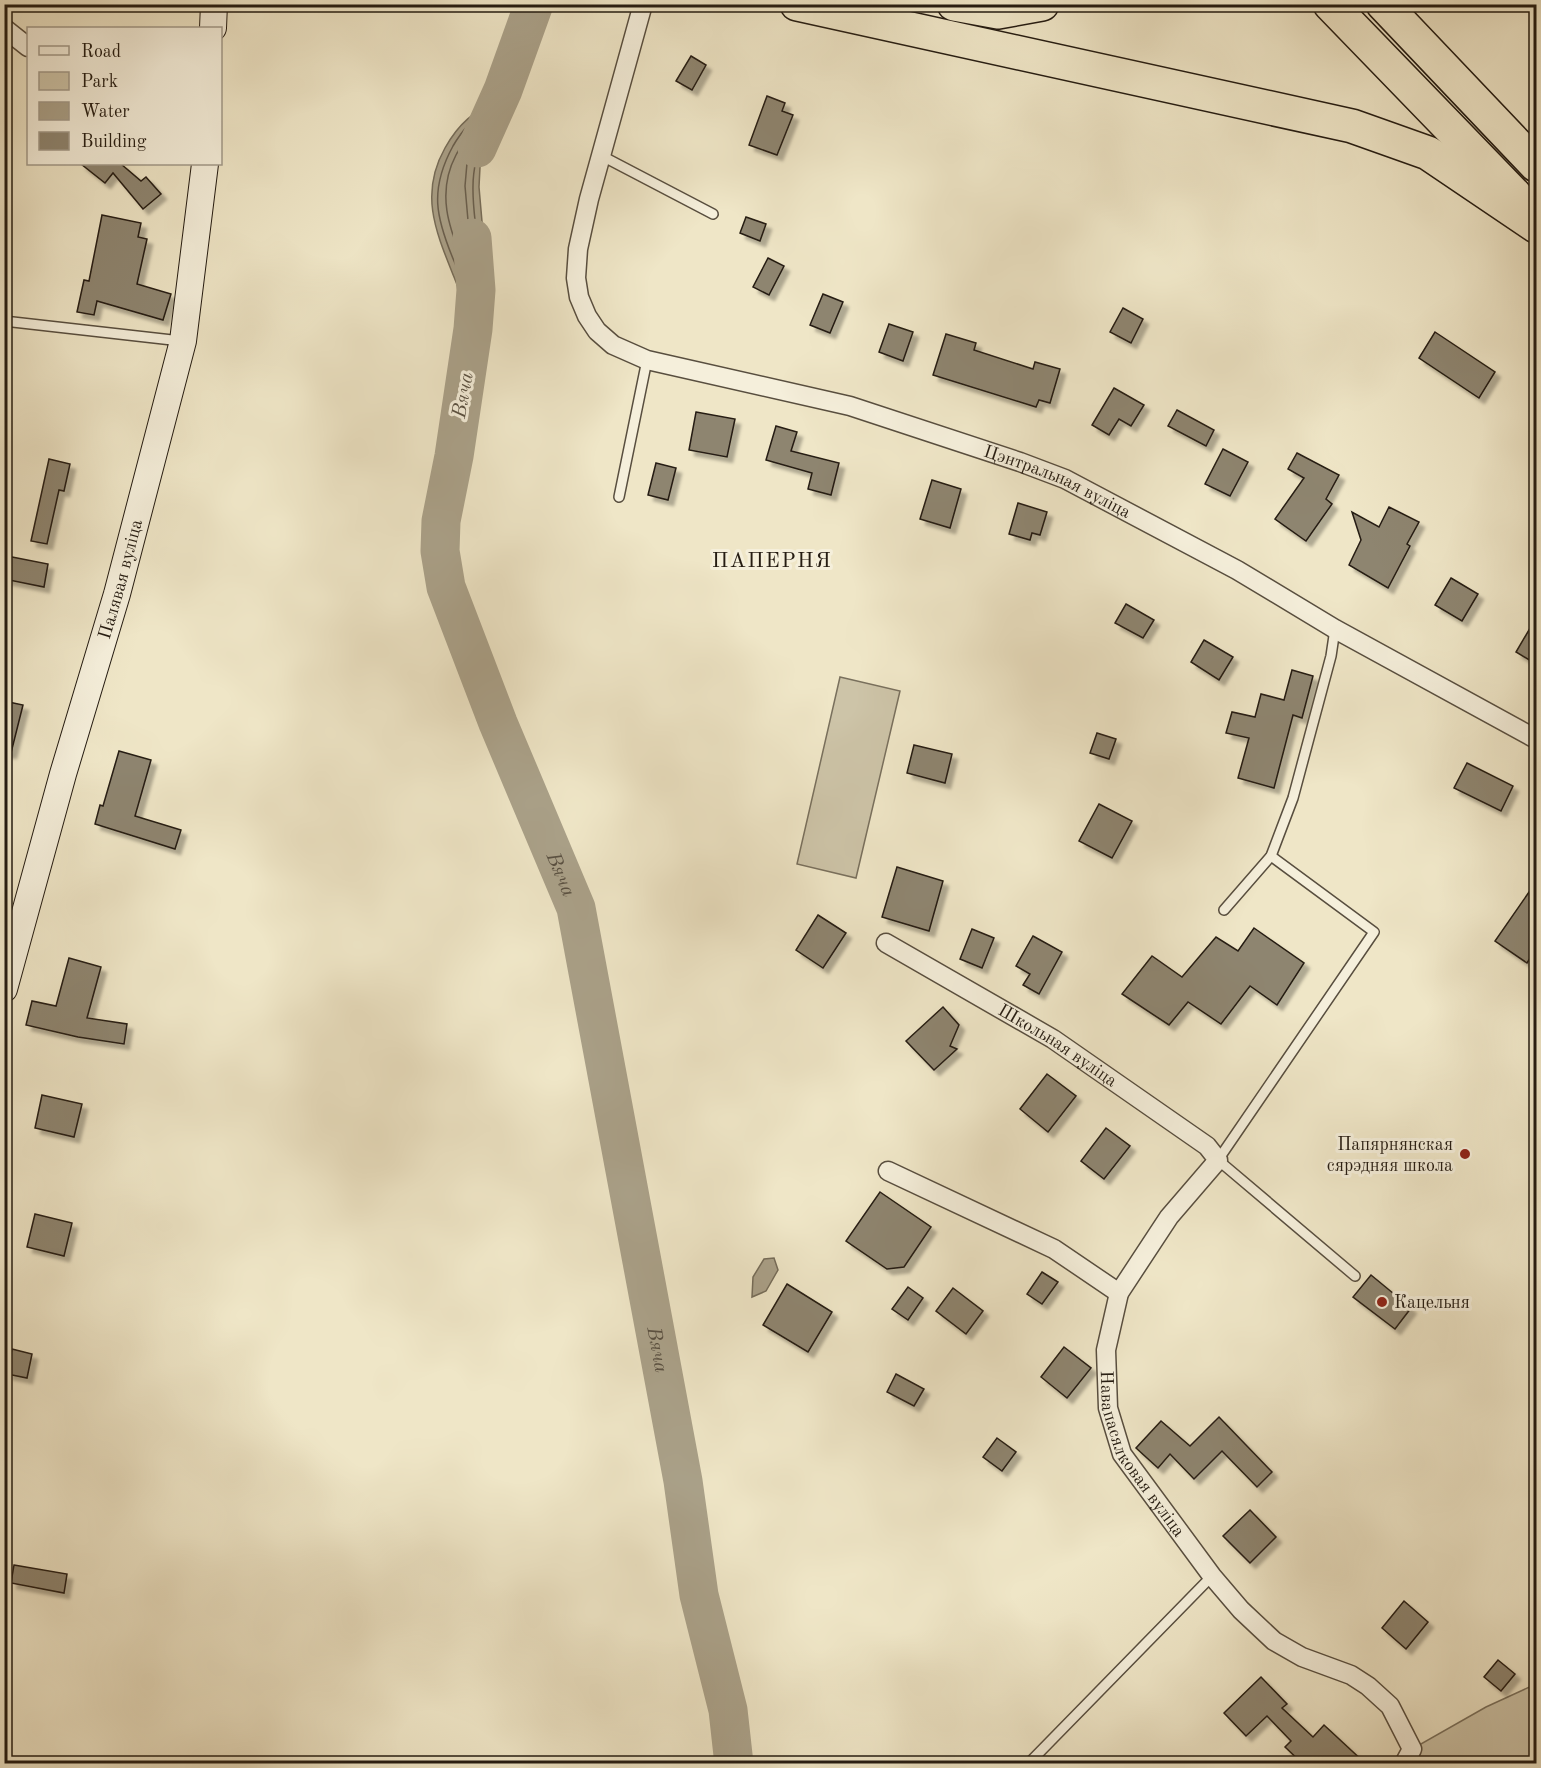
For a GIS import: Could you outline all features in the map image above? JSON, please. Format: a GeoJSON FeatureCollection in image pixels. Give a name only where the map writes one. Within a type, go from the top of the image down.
{"type":"FeatureCollection","features":[{"type":"Feature","properties":{"kind":"highway"},"geometry":{"type":"LineString","coordinates":[[797,4],[1352,126],[1428,153],[1536,226]]}},
{"type":"Feature","properties":{"kind":"highway"},"geometry":{"type":"LineString","coordinates":[[954,4],[998,12],[1042,4]]}},
{"type":"Feature","properties":{"kind":"highway"},"geometry":{"type":"LineString","coordinates":[[1330,4],[1536,217]]}},
{"type":"Feature","properties":{"kind":"highway"},"geometry":{"type":"LineString","coordinates":[[1383,4],[1536,165]]}},
{"type":"Feature","properties":{"kind":"main road"},"geometry":{"type":"LineString","coordinates":[[213,27],[214,4]]}},
{"type":"Feature","properties":{"kind":"main road","name":"Палявая вуліца"},"geometry":{"type":"LineString","coordinates":[[4,989],[63,774],[117,594],[183,341],[205,165]]}},
{"type":"Feature","properties":{"kind":"street","name":"Цэнтральная вуліца"},"geometry":{"type":"LineString","coordinates":[[643,4],[578,249],[576,278],[579,297],[587,316],[597,331],[613,345],[647,360],[850,406],[1065,479],[1237,570],[1335,629],[1536,739]]}},
{"type":"Feature","properties":{"kind":"street"},"geometry":{"type":"LineString","coordinates":[[4,28],[27,46]]}},
{"type":"Feature","properties":{"kind":"street","name":"Школьная вуліца"},"geometry":{"type":"LineString","coordinates":[[886,943],[1053,1039],[1207,1146],[1218,1160]]}},
{"type":"Feature","properties":{"kind":"street","name":"Навапасялковая вуліца"},"geometry":{"type":"LineString","coordinates":[[1218,1160],[1168,1217],[1119,1293],[1106,1350],[1108,1408],[1122,1454],[1212,1576],[1241,1610],[1274,1641],[1302,1657],[1351,1675],[1368,1686],[1390,1706],[1412,1749],[1404,1764]]}},
{"type":"Feature","properties":{"kind":"street"},"geometry":{"type":"LineString","coordinates":[[888,1171],[1054,1249],[1119,1293]]}},
{"type":"Feature","properties":{"kind":"lane"},"geometry":{"type":"LineString","coordinates":[[602,156],[713,214]]}},
{"type":"Feature","properties":{"kind":"lane"},"geometry":{"type":"LineString","coordinates":[[4,321],[183,341]]}},
{"type":"Feature","properties":{"kind":"lane"},"geometry":{"type":"LineString","coordinates":[[619,497],[647,360]]}},
{"type":"Feature","properties":{"kind":"lane"},"geometry":{"type":"LineString","coordinates":[[1224,910],[1271,855],[1293,798],[1331,656],[1335,629]]}},
{"type":"Feature","properties":{"kind":"lane"},"geometry":{"type":"LineString","coordinates":[[1271,855],[1374,932],[1218,1160],[1355,1276]]}},
{"type":"Feature","properties":{"kind":"lane"},"geometry":{"type":"LineString","coordinates":[[1029,1764],[1212,1576]]}},
{"type":"Feature","properties":{"kind":"green space"},"geometry":{"type":"Polygon","coordinates":[[[840,677],[900,691],[856,878],[797,864],[840,677]]]}},
{"type":"Feature","properties":{"kind":"green space"},"geometry":{"type":"Polygon","coordinates":[[[1536,1684],[1536,1763],[1404,1764],[1412,1749],[1486,1707],[1536,1684]]]}},
{"type":"Feature","properties":{"kind":"water"},"geometry":{"type":"Polygon","coordinates":[[[499,100],[480,167],[479,187],[485,256],[476,290],[473,329],[436,229],[432,197],[433,181],[445,148],[461,125],[474,114],[499,100]]]}},
{"type":"Feature","properties":{"kind":"water"},"geometry":{"type":"Polygon","coordinates":[[[774,1258],[778,1270],[766,1291],[752,1297],[753,1277],[764,1259],[774,1258]]]}},
{"type":"Feature","properties":{"kind":"building"},"geometry":{"type":"Polygon","coordinates":[[[691,56],[706,65],[692,90],[676,81],[691,56]]]}},
{"type":"Feature","properties":{"kind":"building"},"geometry":{"type":"Polygon","coordinates":[[[767,96],[785,103],[782,111],[793,115],[777,155],[749,145],[767,96]]]}},
{"type":"Feature","properties":{"kind":"building"},"geometry":{"type":"Polygon","coordinates":[[[82,165],[122,165],[141,181],[146,177],[161,194],[143,209],[113,173],[105,183],[82,165]]]}},
{"type":"Feature","properties":{"kind":"building"},"geometry":{"type":"Polygon","coordinates":[[[102,215],[141,223],[138,237],[147,239],[137,284],[171,294],[163,320],[97,301],[94,315],[77,312],[84,280],[89,281],[102,215]]]}},
{"type":"Feature","properties":{"kind":"building"},"geometry":{"type":"Polygon","coordinates":[[[746,217],[766,224],[760,241],[740,233],[746,217]]]}},
{"type":"Feature","properties":{"kind":"building"},"geometry":{"type":"Polygon","coordinates":[[[768,258],[784,266],[769,295],[753,287],[768,258]]]}},
{"type":"Feature","properties":{"kind":"building"},"geometry":{"type":"Polygon","coordinates":[[[823,294],[843,302],[830,333],[810,325],[823,294]]]}},
{"type":"Feature","properties":{"kind":"building"},"geometry":{"type":"Polygon","coordinates":[[[1123,308],[1143,319],[1131,343],[1110,332],[1123,308]]]}},
{"type":"Feature","properties":{"kind":"building"},"geometry":{"type":"Polygon","coordinates":[[[889,324],[913,332],[903,361],[879,352],[889,324]]]}},
{"type":"Feature","properties":{"kind":"building"},"geometry":{"type":"Polygon","coordinates":[[[1435,332],[1495,372],[1479,398],[1419,358],[1435,332]]]}},
{"type":"Feature","properties":{"kind":"building"},"geometry":{"type":"Polygon","coordinates":[[[946,334],[976,343],[974,350],[1033,369],[1035,362],[1060,369],[1050,403],[1039,400],[1036,407],[933,375],[946,334]]]}},
{"type":"Feature","properties":{"kind":"building"},"geometry":{"type":"Polygon","coordinates":[[[1114,388],[1144,405],[1131,426],[1119,419],[1109,435],[1092,425],[1114,388]]]}},
{"type":"Feature","properties":{"kind":"building"},"geometry":{"type":"Polygon","coordinates":[[[1177,410],[1214,430],[1206,446],[1168,426],[1177,410]]]}},
{"type":"Feature","properties":{"kind":"building"},"geometry":{"type":"Polygon","coordinates":[[[696,412],[735,419],[727,457],[689,450],[696,412]]]}},
{"type":"Feature","properties":{"kind":"building"},"geometry":{"type":"Polygon","coordinates":[[[776,426],[797,432],[791,451],[839,463],[831,495],[808,489],[812,473],[766,460],[776,426]]]}},
{"type":"Feature","properties":{"kind":"building"},"geometry":{"type":"Polygon","coordinates":[[[1223,449],[1248,462],[1230,496],[1205,484],[1223,449]]]}},
{"type":"Feature","properties":{"kind":"building"},"geometry":{"type":"Polygon","coordinates":[[[1297,453],[1339,475],[1326,499],[1332,504],[1306,541],[1275,519],[1304,478],[1288,469],[1297,453]]]}},
{"type":"Feature","properties":{"kind":"building"},"geometry":{"type":"Polygon","coordinates":[[[49,459],[70,464],[64,491],[59,490],[47,544],[31,541],[49,459]]]}},
{"type":"Feature","properties":{"kind":"building"},"geometry":{"type":"Polygon","coordinates":[[[656,463],[676,468],[668,500],[648,495],[656,463]]]}},
{"type":"Feature","properties":{"kind":"building"},"geometry":{"type":"Polygon","coordinates":[[[932,480],[961,489],[950,528],[920,519],[932,480]]]}},
{"type":"Feature","properties":{"kind":"building"},"geometry":{"type":"Polygon","coordinates":[[[1018,503],[1047,512],[1040,535],[1032,533],[1030,540],[1009,534],[1018,503]]]}},
{"type":"Feature","properties":{"kind":"building"},"geometry":{"type":"Polygon","coordinates":[[[1389,507],[1419,522],[1407,544],[1410,546],[1388,588],[1349,565],[1361,540],[1352,512],[1379,527],[1389,507]]]}},
{"type":"Feature","properties":{"kind":"building"},"geometry":{"type":"Polygon","coordinates":[[[7,556],[48,564],[44,587],[4,579],[7,556]]]}},
{"type":"Feature","properties":{"kind":"building"},"geometry":{"type":"Polygon","coordinates":[[[1451,578],[1478,594],[1462,621],[1435,605],[1451,578]]]}},
{"type":"Feature","properties":{"kind":"building"},"geometry":{"type":"Polygon","coordinates":[[[1126,604],[1154,620],[1143,638],[1115,623],[1126,604]]]}},
{"type":"Feature","properties":{"kind":"building"},"geometry":{"type":"Polygon","coordinates":[[[1536,618],[1536,664],[1516,652],[1536,618]]]}},
{"type":"Feature","properties":{"kind":"building"},"geometry":{"type":"Polygon","coordinates":[[[1204,640],[1233,657],[1219,680],[1191,662],[1204,640]]]}},
{"type":"Feature","properties":{"kind":"building"},"geometry":{"type":"Polygon","coordinates":[[[1292,670],[1313,676],[1302,718],[1293,715],[1274,788],[1238,778],[1249,738],[1226,733],[1232,712],[1255,717],[1261,694],[1284,700],[1292,670]]]}},
{"type":"Feature","properties":{"kind":"building"},"geometry":{"type":"Polygon","coordinates":[[[4,701],[23,705],[11,753],[4,752],[4,701]]]}},
{"type":"Feature","properties":{"kind":"building"},"geometry":{"type":"Polygon","coordinates":[[[1097,733],[1116,739],[1109,759],[1090,753],[1097,733]]]}},
{"type":"Feature","properties":{"kind":"building"},"geometry":{"type":"Polygon","coordinates":[[[914,745],[952,754],[945,783],[907,773],[914,745]]]}},
{"type":"Feature","properties":{"kind":"building"},"geometry":{"type":"Polygon","coordinates":[[[119,751],[151,760],[135,816],[181,830],[175,849],[95,824],[100,805],[103,806],[119,751]]]}},
{"type":"Feature","properties":{"kind":"building"},"geometry":{"type":"Polygon","coordinates":[[[1467,763],[1513,786],[1501,811],[1454,788],[1467,763]]]}},
{"type":"Feature","properties":{"kind":"building"},"geometry":{"type":"Polygon","coordinates":[[[1099,804],[1132,821],[1112,858],[1079,841],[1099,804]]]}},
{"type":"Feature","properties":{"kind":"building"},"geometry":{"type":"Polygon","coordinates":[[[897,867],[943,881],[929,931],[882,917],[897,867]]]}},
{"type":"Feature","properties":{"kind":"building"},"geometry":{"type":"Polygon","coordinates":[[[1536,882],[1536,949],[1527,963],[1495,941],[1536,882]]]}},
{"type":"Feature","properties":{"kind":"building"},"geometry":{"type":"Polygon","coordinates":[[[818,915],[846,933],[823,968],[796,950],[818,915]]]}},
{"type":"Feature","properties":{"kind":"building"},"geometry":{"type":"Polygon","coordinates":[[[1254,928],[1304,963],[1277,1005],[1250,986],[1221,1024],[1188,1002],[1169,1025],[1122,994],[1152,956],[1182,977],[1216,937],[1238,951],[1254,928]]]}},
{"type":"Feature","properties":{"kind":"building"},"geometry":{"type":"Polygon","coordinates":[[[972,929],[994,938],[982,968],[960,959],[972,929]]]}},
{"type":"Feature","properties":{"kind":"building"},"geometry":{"type":"Polygon","coordinates":[[[1033,936],[1062,952],[1039,994],[1023,985],[1030,974],[1016,966],[1033,936]]]}},
{"type":"Feature","properties":{"kind":"building"},"geometry":{"type":"Polygon","coordinates":[[[69,958],[101,967],[87,1018],[127,1024],[124,1044],[78,1037],[26,1025],[32,1001],[56,1006],[69,958]]]}},
{"type":"Feature","properties":{"kind":"building"},"geometry":{"type":"Polygon","coordinates":[[[943,1007],[959,1025],[950,1046],[957,1049],[934,1070],[906,1041],[943,1007]]]}},
{"type":"Feature","properties":{"kind":"building"},"geometry":{"type":"Polygon","coordinates":[[[1047,1074],[1076,1096],[1048,1132],[1020,1109],[1047,1074]]]}},
{"type":"Feature","properties":{"kind":"building"},"geometry":{"type":"Polygon","coordinates":[[[42,1095],[82,1104],[74,1137],[35,1128],[42,1095]]]}},
{"type":"Feature","properties":{"kind":"building"},"geometry":{"type":"Polygon","coordinates":[[[1106,1128],[1130,1146],[1104,1179],[1081,1161],[1106,1128]]]}},
{"type":"Feature","properties":{"kind":"building"},"geometry":{"type":"Polygon","coordinates":[[[880,1192],[931,1227],[904,1267],[887,1269],[846,1241],[880,1192]]]}},
{"type":"Feature","properties":{"kind":"building"},"geometry":{"type":"Polygon","coordinates":[[[35,1214],[72,1223],[64,1256],[27,1247],[35,1214]]]}},
{"type":"Feature","properties":{"kind":"building"},"geometry":{"type":"Polygon","coordinates":[[[1042,1272],[1058,1282],[1042,1304],[1027,1294],[1042,1272]]]}},
{"type":"Feature","properties":{"kind":"building","name":"Кацельня"},"geometry":{"type":"Polygon","coordinates":[[[1371,1275],[1411,1308],[1395,1329],[1353,1297],[1371,1275]]]}},
{"type":"Feature","properties":{"kind":"building"},"geometry":{"type":"Polygon","coordinates":[[[787,1284],[832,1312],[808,1352],[763,1325],[787,1284]]]}},
{"type":"Feature","properties":{"kind":"building"},"geometry":{"type":"Polygon","coordinates":[[[908,1287],[923,1298],[908,1320],[892,1309],[908,1287]]]}},
{"type":"Feature","properties":{"kind":"building"},"geometry":{"type":"Polygon","coordinates":[[[953,1288],[983,1311],[966,1334],[936,1311],[953,1288]]]}},
{"type":"Feature","properties":{"kind":"building"},"geometry":{"type":"Polygon","coordinates":[[[1064,1347],[1091,1368],[1067,1398],[1041,1377],[1064,1347]]]}},
{"type":"Feature","properties":{"kind":"building"},"geometry":{"type":"Polygon","coordinates":[[[12,1349],[32,1354],[27,1378],[7,1374],[12,1349]]]}},
{"type":"Feature","properties":{"kind":"building"},"geometry":{"type":"Polygon","coordinates":[[[896,1374],[924,1389],[914,1406],[887,1392],[896,1374]]]}},
{"type":"Feature","properties":{"kind":"building"},"geometry":{"type":"Polygon","coordinates":[[[1219,1417],[1272,1472],[1257,1487],[1222,1451],[1194,1479],[1170,1454],[1158,1468],[1136,1448],[1161,1421],[1190,1446],[1219,1417]]]}},
{"type":"Feature","properties":{"kind":"building"},"geometry":{"type":"Polygon","coordinates":[[[997,1438],[1016,1452],[1002,1471],[983,1457],[997,1438]]]}},
{"type":"Feature","properties":{"kind":"building"},"geometry":{"type":"Polygon","coordinates":[[[1250,1510],[1276,1537],[1250,1563],[1223,1536],[1250,1510]]]}},
{"type":"Feature","properties":{"kind":"building"},"geometry":{"type":"Polygon","coordinates":[[[14,1565],[67,1574],[64,1593],[11,1583],[14,1565]]]}},
{"type":"Feature","properties":{"kind":"building"},"geometry":{"type":"Polygon","coordinates":[[[1404,1601],[1428,1622],[1406,1649],[1382,1628],[1404,1601]]]}},
{"type":"Feature","properties":{"kind":"building"},"geometry":{"type":"Polygon","coordinates":[[[1498,1660],[1515,1674],[1501,1691],[1484,1677],[1498,1660]]]}},
{"type":"Feature","properties":{"kind":"building"},"geometry":{"type":"Polygon","coordinates":[[[1261,1677],[1287,1704],[1282,1708],[1313,1737],[1324,1725],[1366,1764],[1303,1764],[1285,1747],[1291,1741],[1267,1716],[1246,1736],[1224,1713],[1261,1677]]]}},
{"type":"Feature","properties":{"kind":"waterway","name":"Вяча"},"geometry":{"type":"LineString","coordinates":[[477,148],[503,90],[534,4]]}},
{"type":"Feature","properties":{"kind":"waterway","name":"Вяча"},"geometry":{"type":"LineString","coordinates":[[472,238],[476,290],[473,329],[454,456],[441,521],[440,551],[446,587],[498,723],[576,908],[683,1481],[699,1595],[728,1710],[734,1764]]}},
{"type":"Feature","properties":{"kind":"place","name":"Папярнянская сярэдняя школа"},"geometry":{"type":"Point","coordinates":[1465,1154]}},
{"type":"Feature","properties":{"kind":"place","name":"Кацельня"},"geometry":{"type":"Point","coordinates":[1382,1302]}},
{"type":"Feature","properties":{"kind":"district","name":"ПАПЕРНЯ"},"geometry":{"type":"Point","coordinates":[772,560]}}]}
